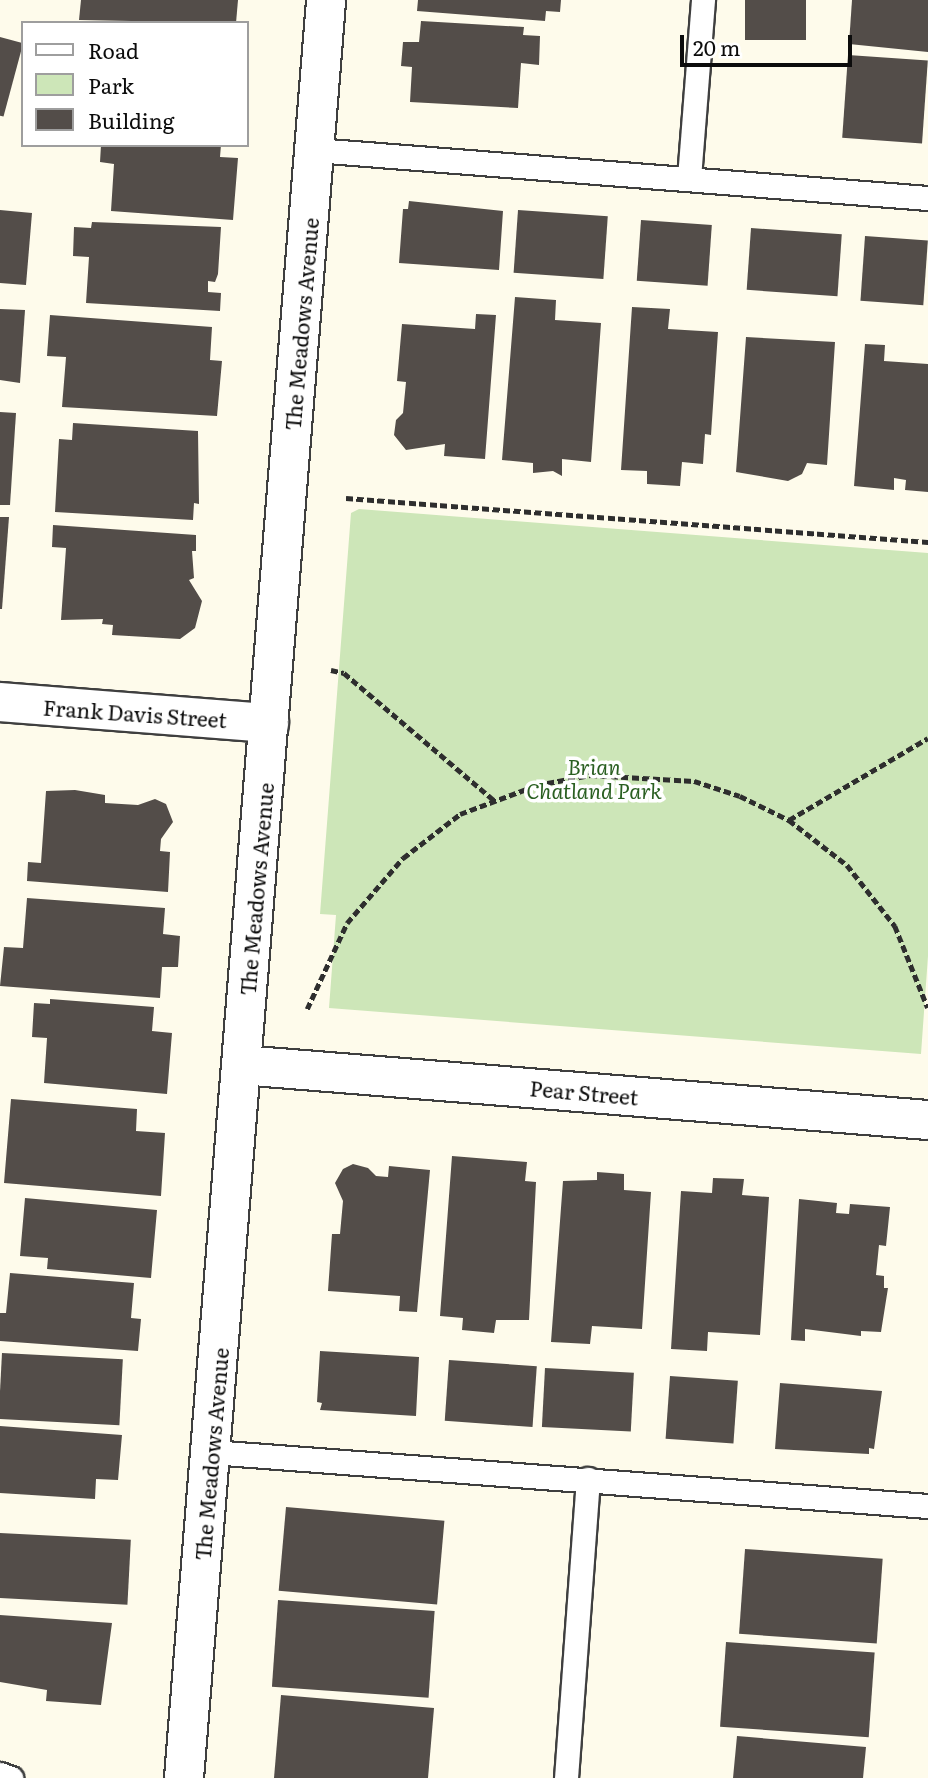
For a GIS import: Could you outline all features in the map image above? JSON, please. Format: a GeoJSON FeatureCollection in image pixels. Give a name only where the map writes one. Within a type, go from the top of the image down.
{"type":"FeatureCollection","features":[{"type":"Feature","properties":{"kind":"street","name":"The Meadows Avenue"},"geometry":{"type":"LineString","coordinates":[[184,1778],[326,0]]}},
{"type":"Feature","properties":{"kind":"street","name":"Frank Davis Street"},"geometry":{"type":"LineString","coordinates":[[0,702],[269,723]]}},
{"type":"Feature","properties":{"kind":"street","name":"Pear Street"},"geometry":{"type":"LineString","coordinates":[[241,1065],[928,1120]]}},
{"type":"Feature","properties":{"kind":"lane"},"geometry":{"type":"LineString","coordinates":[[689,178],[703,0]]}},
{"type":"Feature","properties":{"kind":"lane"},"geometry":{"type":"LineString","coordinates":[[315,150],[928,198]]}},
{"type":"Feature","properties":{"kind":"lane"},"geometry":{"type":"LineString","coordinates":[[211,1452],[928,1506]]}},
{"type":"Feature","properties":{"kind":"lane"},"geometry":{"type":"LineString","coordinates":[[566,1778],[588,1479]]}},
{"type":"Feature","properties":{"kind":"lane"},"geometry":{"type":"LineString","coordinates":[[0,1774],[11,1778]]}},
{"type":"Feature","properties":{"kind":"path"},"geometry":{"type":"LineString","coordinates":[[346,498],[928,541]]}},
{"type":"Feature","properties":{"kind":"path"},"geometry":{"type":"LineString","coordinates":[[331,670],[344,673],[496,802]]}},
{"type":"Feature","properties":{"kind":"path"},"geometry":{"type":"LineString","coordinates":[[789,820],[928,738]]}},
{"type":"Feature","properties":{"kind":"path"},"geometry":{"type":"LineString","coordinates":[[307,1009],[347,923],[402,858],[460,814],[537,785],[590,775],[643,775],[694,781],[740,796],[789,820],[847,864],[895,926],[928,1008]]}},
{"type":"Feature","properties":{"kind":"green space","name":"Brian Chatland Park"},"geometry":{"type":"Polygon","coordinates":[[[359,509],[928,553],[928,956],[921,1054],[329,1008],[336,915],[320,914],[351,513],[359,509]]]}},
{"type":"Feature","properties":{"kind":"building"},"geometry":{"type":"Polygon","coordinates":[[[81,0],[238,0],[236,21],[79,20],[81,0]]]}},
{"type":"Feature","properties":{"kind":"building"},"geometry":{"type":"Polygon","coordinates":[[[418,0],[561,0],[560,12],[546,11],[545,21],[417,11],[418,0]]]}},
{"type":"Feature","properties":{"kind":"building"},"geometry":{"type":"Polygon","coordinates":[[[745,0],[806,0],[806,40],[745,40],[745,0]]]}},
{"type":"Feature","properties":{"kind":"building"},"geometry":{"type":"Polygon","coordinates":[[[852,0],[928,0],[928,52],[849,44],[852,0]]]}},
{"type":"Feature","properties":{"kind":"building"},"geometry":{"type":"Polygon","coordinates":[[[421,21],[524,27],[523,35],[540,36],[539,65],[521,63],[518,108],[410,102],[412,67],[401,66],[403,42],[419,42],[421,21]]]}},
{"type":"Feature","properties":{"kind":"building"},"geometry":{"type":"Polygon","coordinates":[[[0,37],[21,43],[21,51],[4,117],[0,116],[0,37]]]}},
{"type":"Feature","properties":{"kind":"building"},"geometry":{"type":"Polygon","coordinates":[[[848,55],[928,61],[922,143],[842,138],[848,55]]]}},
{"type":"Feature","properties":{"kind":"building"},"geometry":{"type":"Polygon","coordinates":[[[101,147],[221,147],[220,157],[238,158],[233,220],[111,211],[114,164],[100,162],[101,147]]]}},
{"type":"Feature","properties":{"kind":"building"},"geometry":{"type":"Polygon","coordinates":[[[409,201],[503,211],[499,270],[399,263],[403,209],[408,209],[409,201]]]}},
{"type":"Feature","properties":{"kind":"building"},"geometry":{"type":"Polygon","coordinates":[[[0,210],[32,213],[26,285],[0,283],[0,210]]]}},
{"type":"Feature","properties":{"kind":"building"},"geometry":{"type":"Polygon","coordinates":[[[518,210],[608,216],[603,279],[514,273],[518,210]]]}},
{"type":"Feature","properties":{"kind":"building"},"geometry":{"type":"Polygon","coordinates":[[[641,220],[712,225],[708,286],[637,281],[641,220]]]}},
{"type":"Feature","properties":{"kind":"building"},"geometry":{"type":"Polygon","coordinates":[[[92,222],[221,227],[218,274],[215,282],[208,281],[208,292],[221,293],[220,311],[86,303],[89,257],[73,256],[74,227],[91,228],[92,222]]]}},
{"type":"Feature","properties":{"kind":"building"},"geometry":{"type":"Polygon","coordinates":[[[751,228],[842,234],[837,296],[747,290],[751,228]]]}},
{"type":"Feature","properties":{"kind":"building"},"geometry":{"type":"Polygon","coordinates":[[[865,236],[928,240],[923,305],[860,301],[865,236]]]}},
{"type":"Feature","properties":{"kind":"building"},"geometry":{"type":"Polygon","coordinates":[[[515,297],[556,300],[555,320],[601,323],[591,462],[562,459],[562,476],[553,471],[533,473],[533,463],[502,460],[515,297]]]}},
{"type":"Feature","properties":{"kind":"building"},"geometry":{"type":"Polygon","coordinates":[[[632,307],[670,309],[668,329],[718,332],[711,435],[705,434],[703,464],[682,462],[680,486],[647,484],[647,471],[621,470],[632,307]]]}},
{"type":"Feature","properties":{"kind":"building"},"geometry":{"type":"Polygon","coordinates":[[[0,309],[25,310],[20,383],[0,380],[0,309]]]}},
{"type":"Feature","properties":{"kind":"building"},"geometry":{"type":"Polygon","coordinates":[[[476,314],[496,315],[485,459],[444,456],[445,444],[406,450],[394,435],[396,420],[403,413],[406,382],[397,381],[402,324],[475,329],[476,314]]]}},
{"type":"Feature","properties":{"kind":"building"},"geometry":{"type":"Polygon","coordinates":[[[50,315],[212,327],[210,360],[222,361],[217,416],[62,407],[66,357],[47,356],[50,315]]]}},
{"type":"Feature","properties":{"kind":"building"},"geometry":{"type":"Polygon","coordinates":[[[746,337],[835,342],[827,465],[807,463],[802,474],[788,481],[736,472],[746,337]]]}},
{"type":"Feature","properties":{"kind":"building"},"geometry":{"type":"Polygon","coordinates":[[[865,344],[885,345],[884,361],[928,364],[928,492],[905,490],[906,480],[894,478],[894,490],[854,486],[865,344]]]}},
{"type":"Feature","properties":{"kind":"building"},"geometry":{"type":"Polygon","coordinates":[[[0,412],[16,413],[10,505],[0,505],[0,412]]]}},
{"type":"Feature","properties":{"kind":"building"},"geometry":{"type":"Polygon","coordinates":[[[73,423],[198,431],[199,504],[194,503],[193,520],[55,512],[59,439],[72,440],[73,423]]]}},
{"type":"Feature","properties":{"kind":"building"},"geometry":{"type":"Polygon","coordinates":[[[0,517],[9,517],[2,609],[0,609],[0,517]]]}},
{"type":"Feature","properties":{"kind":"building"},"geometry":{"type":"Polygon","coordinates":[[[53,525],[196,535],[196,551],[192,551],[194,578],[189,580],[202,601],[195,628],[180,639],[112,635],[113,625],[102,624],[103,619],[61,620],[66,548],[52,547],[53,525]]]}},
{"type":"Feature","properties":{"kind":"building"},"geometry":{"type":"Polygon","coordinates":[[[75,790],[105,795],[105,803],[138,805],[155,799],[166,804],[173,822],[161,839],[160,851],[170,852],[168,892],[27,881],[28,862],[41,863],[46,791],[75,790]]]}},
{"type":"Feature","properties":{"kind":"building"},"geometry":{"type":"Polygon","coordinates":[[[27,898],[165,908],[163,934],[180,936],[178,967],[162,967],[160,998],[0,986],[4,947],[23,948],[27,898]]]}},
{"type":"Feature","properties":{"kind":"building"},"geometry":{"type":"Polygon","coordinates":[[[50,999],[154,1007],[152,1031],[172,1033],[167,1094],[44,1083],[47,1038],[32,1037],[34,1003],[50,1004],[50,999]]]}},
{"type":"Feature","properties":{"kind":"building"},"geometry":{"type":"Polygon","coordinates":[[[11,1099],[137,1109],[136,1131],[165,1133],[161,1196],[4,1183],[11,1099]]]}},
{"type":"Feature","properties":{"kind":"building"},"geometry":{"type":"Polygon","coordinates":[[[452,1156],[527,1162],[525,1181],[536,1182],[529,1320],[496,1320],[494,1333],[462,1330],[463,1318],[440,1316],[452,1156]]]}},
{"type":"Feature","properties":{"kind":"building"},"geometry":{"type":"Polygon","coordinates":[[[353,1164],[368,1168],[376,1176],[388,1177],[389,1166],[430,1170],[417,1312],[399,1311],[400,1296],[328,1291],[332,1234],[340,1234],[343,1201],[335,1183],[343,1169],[353,1164]]]}},
{"type":"Feature","properties":{"kind":"building"},"geometry":{"type":"Polygon","coordinates":[[[597,1172],[624,1174],[624,1190],[651,1192],[642,1329],[592,1326],[590,1344],[551,1342],[563,1181],[597,1180],[597,1172]]]}},
{"type":"Feature","properties":{"kind":"building"},"geometry":{"type":"Polygon","coordinates":[[[713,1178],[744,1179],[742,1195],[769,1197],[760,1335],[708,1332],[707,1351],[671,1349],[681,1191],[712,1193],[713,1178]]]}},
{"type":"Feature","properties":{"kind":"building"},"geometry":{"type":"Polygon","coordinates":[[[25,1198],[157,1210],[151,1278],[47,1269],[48,1258],[20,1256],[25,1198]]]}},
{"type":"Feature","properties":{"kind":"building"},"geometry":{"type":"Polygon","coordinates":[[[799,1199],[837,1203],[836,1213],[849,1214],[850,1204],[890,1207],[886,1246],[879,1245],[876,1275],[884,1276],[884,1288],[888,1288],[881,1332],[861,1331],[861,1336],[805,1329],[805,1341],[791,1340],[799,1199]]]}},
{"type":"Feature","properties":{"kind":"building"},"geometry":{"type":"Polygon","coordinates":[[[10,1273],[134,1283],[131,1318],[141,1319],[138,1351],[0,1341],[0,1313],[6,1313],[10,1273]]]}},
{"type":"Feature","properties":{"kind":"building"},"geometry":{"type":"Polygon","coordinates":[[[320,1351],[419,1357],[416,1416],[320,1410],[322,1403],[317,1402],[320,1351]]]}},
{"type":"Feature","properties":{"kind":"building"},"geometry":{"type":"Polygon","coordinates":[[[2,1353],[123,1359],[119,1425],[0,1419],[2,1353]]]}},
{"type":"Feature","properties":{"kind":"building"},"geometry":{"type":"Polygon","coordinates":[[[449,1360],[537,1366],[533,1427],[445,1421],[449,1360]]]}},
{"type":"Feature","properties":{"kind":"building"},"geometry":{"type":"Polygon","coordinates":[[[545,1368],[634,1373],[631,1432],[542,1427],[545,1368]]]}},
{"type":"Feature","properties":{"kind":"building"},"geometry":{"type":"Polygon","coordinates":[[[670,1376],[738,1381],[733,1444],[666,1439],[670,1376]]]}},
{"type":"Feature","properties":{"kind":"building"},"geometry":{"type":"Polygon","coordinates":[[[780,1383],[882,1391],[874,1449],[869,1448],[869,1454],[775,1449],[780,1383]]]}},
{"type":"Feature","properties":{"kind":"building"},"geometry":{"type":"Polygon","coordinates":[[[0,1426],[122,1435],[118,1480],[96,1479],[95,1499],[0,1493],[0,1426]]]}},
{"type":"Feature","properties":{"kind":"building"},"geometry":{"type":"Polygon","coordinates":[[[286,1507],[444,1521],[437,1605],[279,1591],[286,1507]]]}},
{"type":"Feature","properties":{"kind":"building"},"geometry":{"type":"Polygon","coordinates":[[[0,1533],[131,1540],[127,1605],[0,1598],[0,1533]]]}},
{"type":"Feature","properties":{"kind":"building"},"geometry":{"type":"Polygon","coordinates":[[[745,1549],[883,1559],[877,1643],[739,1634],[745,1549]]]}},
{"type":"Feature","properties":{"kind":"building"},"geometry":{"type":"Polygon","coordinates":[[[278,1600],[435,1611],[429,1698],[272,1687],[278,1600]]]}},
{"type":"Feature","properties":{"kind":"building"},"geometry":{"type":"Polygon","coordinates":[[[0,1615],[112,1623],[101,1705],[46,1701],[47,1690],[0,1682],[0,1615]]]}},
{"type":"Feature","properties":{"kind":"building"},"geometry":{"type":"Polygon","coordinates":[[[726,1642],[875,1652],[869,1737],[720,1727],[726,1642]]]}},
{"type":"Feature","properties":{"kind":"building"},"geometry":{"type":"Polygon","coordinates":[[[281,1695],[434,1708],[428,1778],[274,1778],[281,1695]]]}},
{"type":"Feature","properties":{"kind":"building"},"geometry":{"type":"Polygon","coordinates":[[[737,1736],[866,1747],[863,1778],[733,1778],[737,1736]]]}}]}
